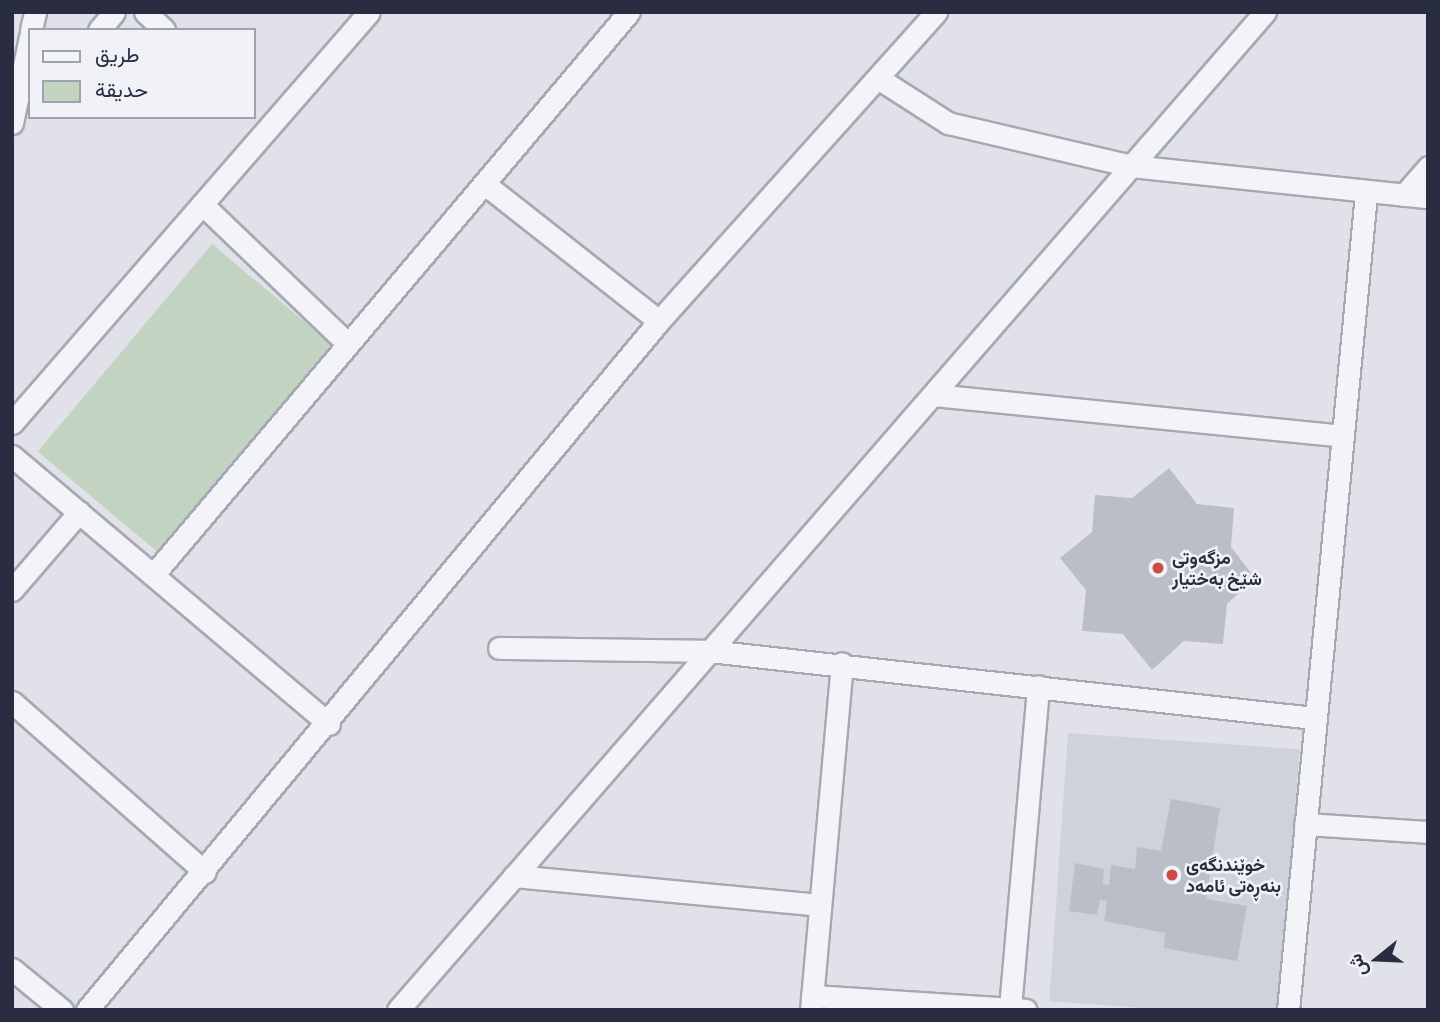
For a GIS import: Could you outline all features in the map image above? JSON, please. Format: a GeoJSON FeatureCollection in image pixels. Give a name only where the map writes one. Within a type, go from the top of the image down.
{"type":"FeatureCollection","features":[{"type":"Feature","properties":{"kind":"street"},"geometry":{"type":"LineString","coordinates":[[101,28],[114,12]]}},
{"type":"Feature","properties":{"kind":"street"},"geometry":{"type":"LineString","coordinates":[[145,12],[162,28]]}},
{"type":"Feature","properties":{"kind":"street"},"geometry":{"type":"LineString","coordinates":[[12,423],[202,204],[261,121],[369,12]]}},
{"type":"Feature","properties":{"kind":"street"},"geometry":{"type":"LineString","coordinates":[[153,575],[486,185],[629,12]]}},
{"type":"Feature","properties":{"kind":"street"},"geometry":{"type":"LineString","coordinates":[[87,1010],[329,724],[659,321],[881,80],[936,12]]}},
{"type":"Feature","properties":{"kind":"street"},"geometry":{"type":"LineString","coordinates":[[398,1010],[1265,12]]}},
{"type":"Feature","properties":{"kind":"street"},"geometry":{"type":"LineString","coordinates":[[12,123],[28,47]]}},
{"type":"Feature","properties":{"kind":"street"},"geometry":{"type":"LineString","coordinates":[[881,80],[921,111],[955,125],[1131,166],[1366,194],[1428,197]]}},
{"type":"Feature","properties":{"kind":"street"},"geometry":{"type":"LineString","coordinates":[[12,137],[28,117]]}},
{"type":"Feature","properties":{"kind":"street"},"geometry":{"type":"LineString","coordinates":[[1404,195],[1428,167]]}},
{"type":"Feature","properties":{"kind":"street"},"geometry":{"type":"LineString","coordinates":[[486,185],[659,321]]}},
{"type":"Feature","properties":{"kind":"street"},"geometry":{"type":"LineString","coordinates":[[1288,1010],[1338,435],[1366,194]]}},
{"type":"Feature","properties":{"kind":"street"},"geometry":{"type":"LineString","coordinates":[[202,204],[348,344]]}},
{"type":"Feature","properties":{"kind":"street"},"geometry":{"type":"LineString","coordinates":[[934,395],[1338,435]]}},
{"type":"Feature","properties":{"kind":"street"},"geometry":{"type":"LineString","coordinates":[[12,456],[329,724]]}},
{"type":"Feature","properties":{"kind":"street"},"geometry":{"type":"LineString","coordinates":[[12,590],[79,512]]}},
{"type":"Feature","properties":{"kind":"street"},"geometry":{"type":"LineString","coordinates":[[499,649],[709,651],[842,663],[1314,718]]}},
{"type":"Feature","properties":{"kind":"street"},"geometry":{"type":"LineString","coordinates":[[842,663],[812,1003],[1018,1009],[1038,686]]}},
{"type":"Feature","properties":{"kind":"street"},"geometry":{"type":"LineString","coordinates":[[12,702],[205,872]]}},
{"type":"Feature","properties":{"kind":"street"},"geometry":{"type":"LineString","coordinates":[[1304,824],[1428,832]]}},
{"type":"Feature","properties":{"kind":"street"},"geometry":{"type":"LineString","coordinates":[[514,876],[820,905]]}},
{"type":"Feature","properties":{"kind":"street"},"geometry":{"type":"LineString","coordinates":[[12,969],[62,1010]]}},
{"type":"Feature","properties":{"kind":"shaded area","name":"خوێندنگەی بنەڕەتی ئامەد"},"geometry":{"type":"Polygon","coordinates":[[[1068,733],[1299,749],[1281,1010],[1173,1010],[1049,1001],[1068,733]]]}},
{"type":"Feature","properties":{"kind":"green space"},"geometry":{"type":"Polygon","coordinates":[[[212,244],[332,344],[157,552],[38,452],[212,244]]]}},
{"type":"Feature","properties":{"kind":"building","name":"مزگەوتی شێخ بەختیار"},"geometry":{"type":"Polygon","coordinates":[[[1169,468],[1197,504],[1234,508],[1231,547],[1255,578],[1227,604],[1223,644],[1184,641],[1152,670],[1123,634],[1082,631],[1086,590],[1060,558],[1092,532],[1095,495],[1132,498],[1169,468]]]}},
{"type":"Feature","properties":{"kind":"building"},"geometry":{"type":"Polygon","coordinates":[[[1171,799],[1220,808],[1206,899],[1247,906],[1237,961],[1164,948],[1165,933],[1104,921],[1107,901],[1100,900],[1097,915],[1069,911],[1075,863],[1104,869],[1103,884],[1109,885],[1111,865],[1135,869],[1137,847],[1161,851],[1171,799]]]}},
{"type":"Feature","properties":{"kind":"place","name":"مزگەوتی شێخ بەختیار"},"geometry":{"type":"Point","coordinates":[1158,568]}},
{"type":"Feature","properties":{"kind":"place","name":"خوێندنگەی بنەڕەتی ئامەد"},"geometry":{"type":"Point","coordinates":[1172,875]}}]}
